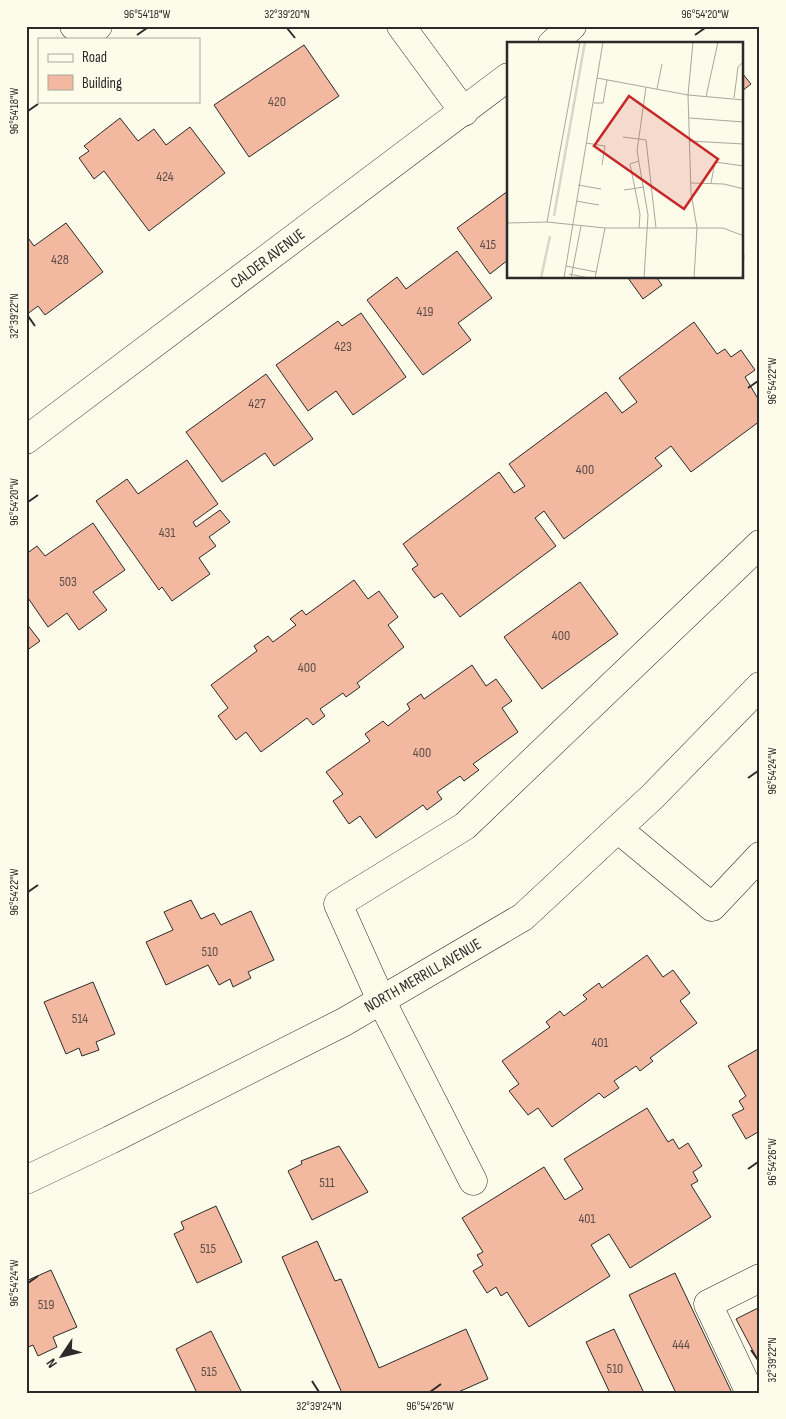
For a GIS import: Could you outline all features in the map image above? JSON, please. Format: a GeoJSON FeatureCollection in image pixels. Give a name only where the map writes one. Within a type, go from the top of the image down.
{"type":"FeatureCollection","features":[{"type":"Feature","properties":{"kind":"street"},"geometry":{"type":"LineString","coordinates":[[74,26],[82,29],[98,26]]}},
{"type":"Feature","properties":{"kind":"street"},"geometry":{"type":"LineString","coordinates":[[401,26],[464,112]]}},
{"type":"Feature","properties":{"kind":"street"},"geometry":{"type":"LineString","coordinates":[[554,42],[572,26]]}},
{"type":"Feature","properties":{"kind":"street","name":"CALDER AVENUE"},"geometry":{"type":"LineString","coordinates":[[26,440],[507,78]]}},
{"type":"Feature","properties":{"kind":"street"},"geometry":{"type":"LineString","coordinates":[[473,1181],[381,1000],[338,904],[465,826],[760,544]]}},
{"type":"Feature","properties":{"kind":"street","name":"NORTH MERRILL AVENUE"},"geometry":{"type":"LineString","coordinates":[[26,1180],[110,1140],[336,1026],[523,918],[653,796],[760,686]]}},
{"type":"Feature","properties":{"kind":"street"},"geometry":{"type":"LineString","coordinates":[[618,829],[712,907],[760,856]]}},
{"type":"Feature","properties":{"kind":"street"},"geometry":{"type":"LineString","coordinates":[[750,1393],[708,1304],[760,1278]]}},
{"type":"Feature","properties":{"kind":"building"},"geometry":{"type":"Polygon","coordinates":[[[304,45],[339,96],[249,157],[214,105],[304,45]]]}},
{"type":"Feature","properties":{"kind":"building"},"geometry":{"type":"Polygon","coordinates":[[[744,75],[751,84],[744,89],[744,75]]]}},
{"type":"Feature","properties":{"kind":"building"},"geometry":{"type":"Polygon","coordinates":[[[120,118],[138,141],[154,129],[166,145],[190,127],[225,173],[149,231],[104,171],[94,179],[79,158],[89,151],[84,146],[120,118]]]}},
{"type":"Feature","properties":{"kind":"building"},"geometry":{"type":"Polygon","coordinates":[[[507,192],[507,261],[490,274],[457,228],[507,192]]]}},
{"type":"Feature","properties":{"kind":"building"},"geometry":{"type":"Polygon","coordinates":[[[66,223],[103,272],[45,315],[38,306],[26,315],[26,235],[34,246],[66,223]]]}},
{"type":"Feature","properties":{"kind":"building"},"geometry":{"type":"Polygon","coordinates":[[[457,251],[492,298],[458,323],[471,340],[423,375],[367,300],[397,277],[406,289],[457,251]]]}},
{"type":"Feature","properties":{"kind":"building"},"geometry":{"type":"Polygon","coordinates":[[[629,279],[658,279],[662,285],[643,299],[629,279]]]}},
{"type":"Feature","properties":{"kind":"building"},"geometry":{"type":"Polygon","coordinates":[[[361,313],[406,377],[353,415],[336,391],[308,411],[276,365],[338,321],[342,326],[361,313]]]}},
{"type":"Feature","properties":{"kind":"building"},"geometry":{"type":"Polygon","coordinates":[[[694,322],[717,354],[725,349],[731,357],[741,350],[755,370],[745,377],[760,402],[760,421],[691,472],[671,446],[655,458],[662,466],[564,539],[544,511],[535,518],[556,546],[460,617],[442,593],[434,598],[412,569],[418,565],[403,544],[499,472],[514,493],[525,486],[509,464],[606,392],[622,413],[637,402],[619,378],[694,322]]]}},
{"type":"Feature","properties":{"kind":"building"},"geometry":{"type":"Polygon","coordinates":[[[266,374],[313,439],[274,466],[265,453],[222,482],[186,432],[266,374]]]}},
{"type":"Feature","properties":{"kind":"building"},"geometry":{"type":"Polygon","coordinates":[[[187,460],[218,504],[193,522],[196,527],[220,510],[230,522],[209,537],[216,546],[199,558],[210,574],[172,601],[162,587],[159,590],[96,501],[127,479],[138,494],[187,460]]]}},
{"type":"Feature","properties":{"kind":"building"},"geometry":{"type":"Polygon","coordinates":[[[93,523],[125,570],[93,592],[107,610],[79,630],[67,613],[48,627],[26,595],[26,554],[37,546],[45,556],[93,523]]]}},
{"type":"Feature","properties":{"kind":"building"},"geometry":{"type":"Polygon","coordinates":[[[354,580],[368,599],[379,591],[398,617],[388,625],[404,647],[357,683],[360,687],[346,697],[343,693],[320,709],[325,716],[313,725],[307,718],[261,752],[246,732],[236,740],[218,716],[228,708],[211,685],[257,651],[254,646],[268,636],[273,642],[296,625],[290,619],[302,610],[306,615],[354,580]]]}},
{"type":"Feature","properties":{"kind":"building"},"geometry":{"type":"Polygon","coordinates":[[[580,582],[618,634],[542,689],[504,637],[580,582]]]}},
{"type":"Feature","properties":{"kind":"building"},"geometry":{"type":"Polygon","coordinates":[[[26,623],[40,641],[26,651],[26,623]]]}},
{"type":"Feature","properties":{"kind":"building"},"geometry":{"type":"Polygon","coordinates":[[[472,665],[486,686],[496,679],[512,701],[502,708],[518,732],[473,764],[479,770],[464,781],[460,776],[437,792],[442,799],[427,810],[423,805],[376,838],[360,816],[349,824],[333,801],[343,794],[326,772],[370,741],[365,734],[383,721],[388,726],[410,709],[407,704],[421,694],[424,699],[472,665]]]}},
{"type":"Feature","properties":{"kind":"building"},"geometry":{"type":"Polygon","coordinates":[[[191,900],[201,919],[214,913],[221,925],[251,911],[274,960],[248,972],[251,978],[233,987],[230,979],[219,985],[208,965],[166,985],[146,942],[173,930],[164,912],[191,900]]]}},
{"type":"Feature","properties":{"kind":"building"},"geometry":{"type":"Polygon","coordinates":[[[647,955],[663,977],[673,970],[690,993],[680,1001],[697,1023],[650,1058],[653,1061],[640,1071],[636,1066],[614,1081],[619,1088],[604,1098],[599,1093],[552,1127],[538,1108],[528,1115],[509,1091],[519,1084],[502,1061],[550,1027],[546,1022],[560,1011],[564,1016],[587,999],[583,995],[599,983],[602,988],[647,955]]]}},
{"type":"Feature","properties":{"kind":"building"},"geometry":{"type":"Polygon","coordinates":[[[93,982],[115,1034],[96,1042],[99,1050],[82,1056],[79,1048],[66,1054],[44,1002],[93,982]]]}},
{"type":"Feature","properties":{"kind":"building"},"geometry":{"type":"Polygon","coordinates":[[[760,1048],[760,1135],[758,1132],[746,1139],[732,1115],[744,1109],[739,1101],[746,1096],[728,1066],[760,1048]]]}},
{"type":"Feature","properties":{"kind":"building"},"geometry":{"type":"Polygon","coordinates":[[[647,1108],[668,1142],[673,1139],[679,1149],[688,1143],[702,1166],[693,1172],[698,1181],[691,1185],[711,1217],[630,1268],[609,1234],[591,1245],[610,1276],[529,1327],[507,1292],[501,1296],[496,1287],[487,1293],[473,1271],[483,1265],[477,1255],[483,1252],[462,1218],[544,1167],[565,1200],[583,1189],[564,1159],[647,1108]]]}},
{"type":"Feature","properties":{"kind":"building"},"geometry":{"type":"Polygon","coordinates":[[[339,1146],[368,1192],[312,1220],[288,1171],[302,1164],[301,1161],[339,1146]]]}},
{"type":"Feature","properties":{"kind":"building"},"geometry":{"type":"Polygon","coordinates":[[[216,1206],[242,1262],[197,1283],[174,1234],[184,1229],[181,1222],[216,1206]]]}},
{"type":"Feature","properties":{"kind":"building"},"geometry":{"type":"Polygon","coordinates":[[[317,1241],[335,1281],[341,1279],[379,1368],[466,1329],[488,1379],[456,1393],[342,1393],[282,1257],[317,1241]]]}},
{"type":"Feature","properties":{"kind":"building"},"geometry":{"type":"Polygon","coordinates":[[[51,1270],[77,1327],[53,1337],[57,1347],[38,1356],[33,1345],[26,1348],[26,1281],[51,1270]]]}},
{"type":"Feature","properties":{"kind":"building"},"geometry":{"type":"Polygon","coordinates":[[[675,1273],[732,1393],[676,1393],[629,1295],[675,1273]]]}},
{"type":"Feature","properties":{"kind":"building"},"geometry":{"type":"Polygon","coordinates":[[[760,1307],[760,1364],[736,1319],[760,1307]]]}},
{"type":"Feature","properties":{"kind":"building"},"geometry":{"type":"Polygon","coordinates":[[[614,1329],[644,1393],[610,1393],[586,1342],[614,1329]]]}},
{"type":"Feature","properties":{"kind":"building"},"geometry":{"type":"Polygon","coordinates":[[[211,1331],[242,1393],[197,1393],[176,1349],[211,1331]]]}}]}
